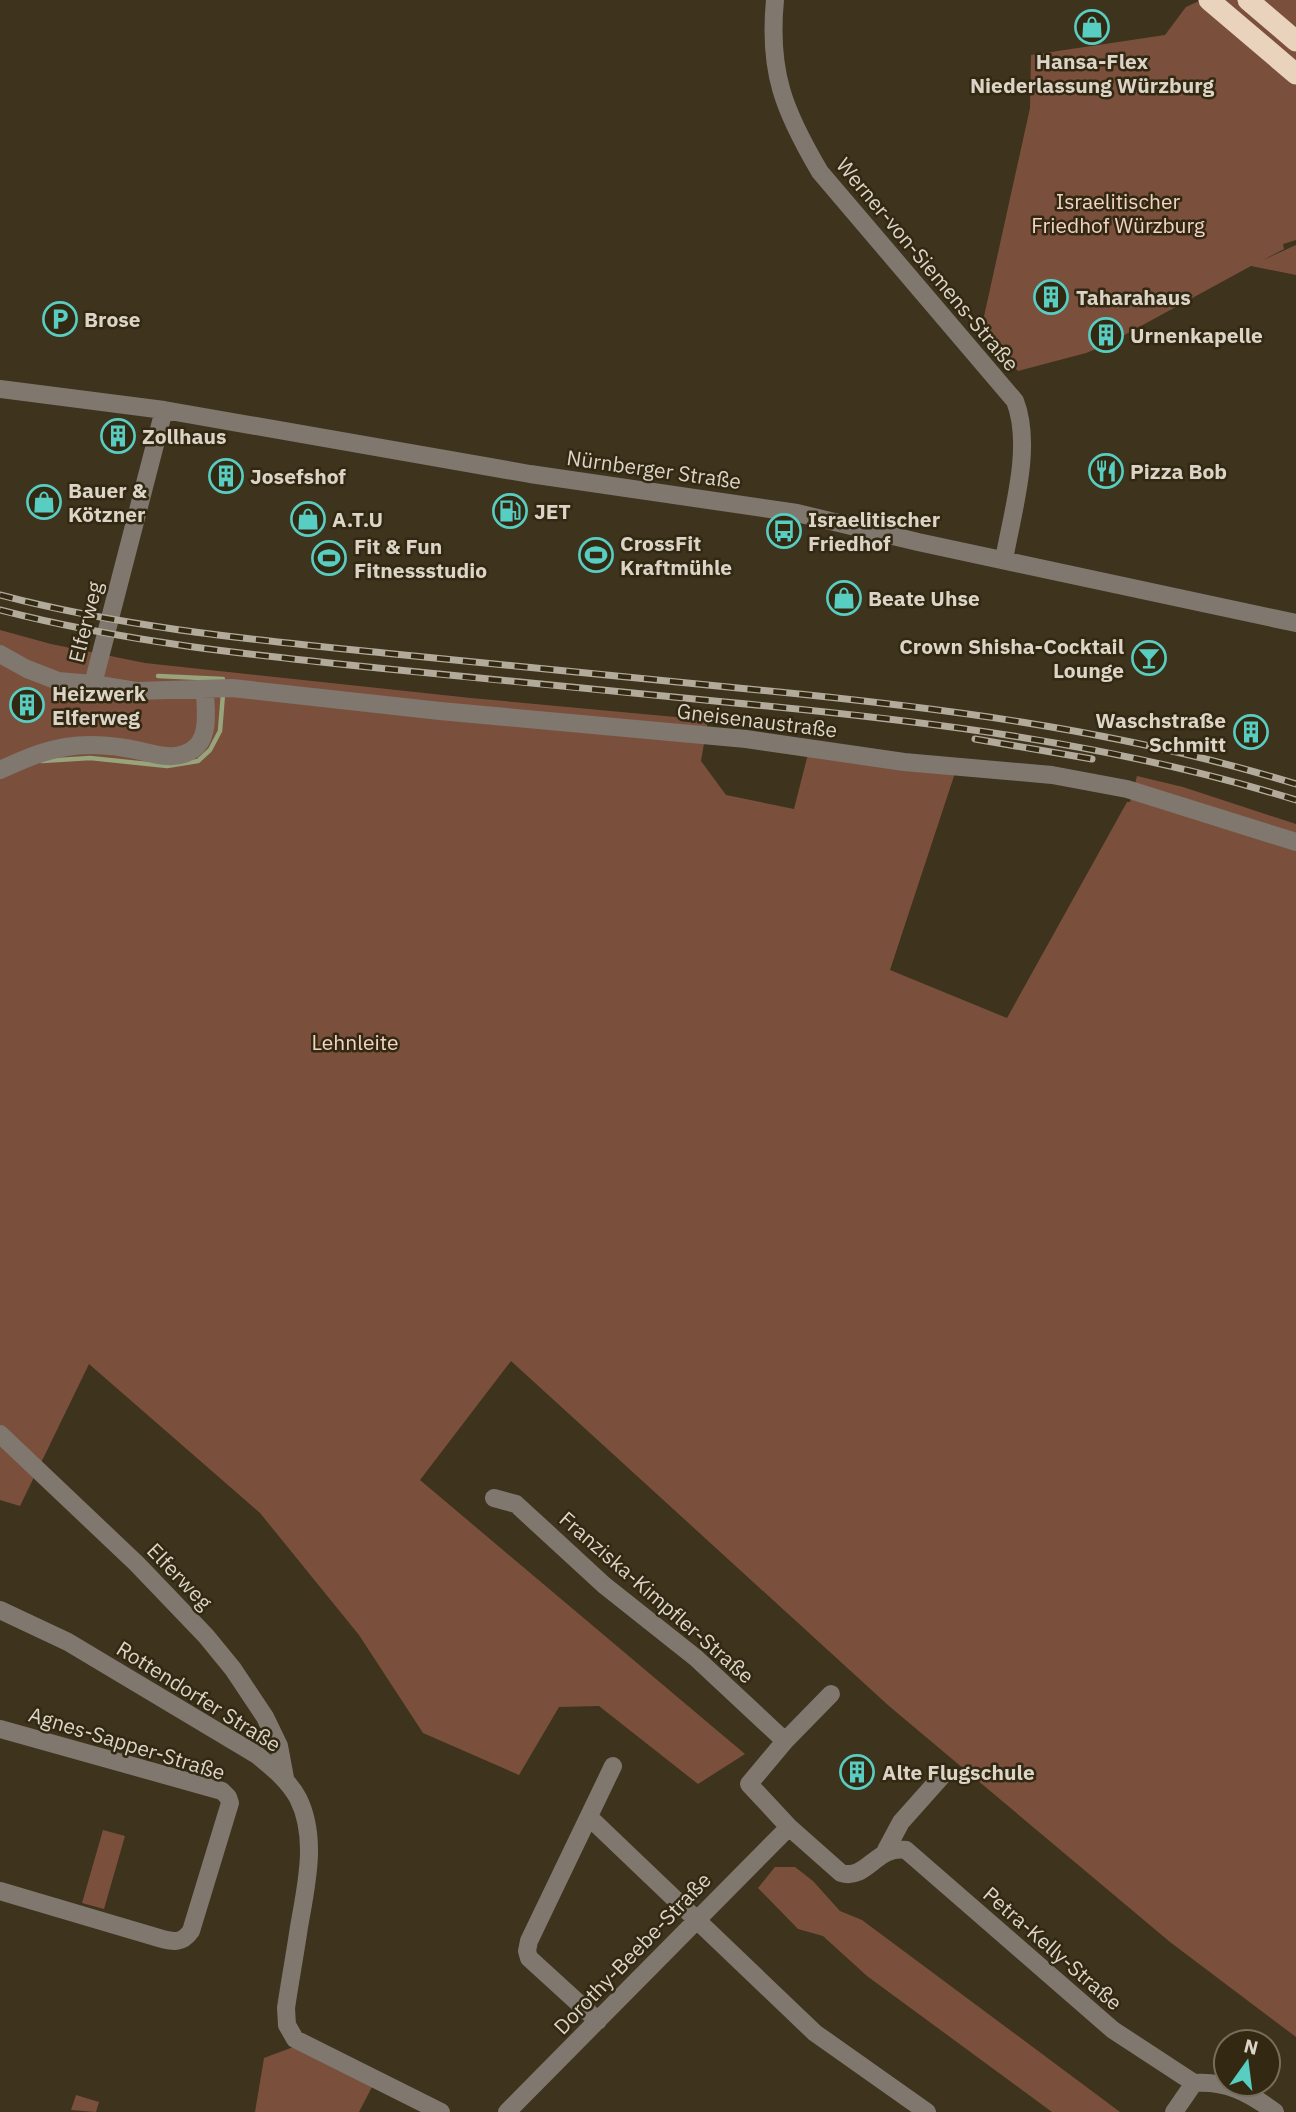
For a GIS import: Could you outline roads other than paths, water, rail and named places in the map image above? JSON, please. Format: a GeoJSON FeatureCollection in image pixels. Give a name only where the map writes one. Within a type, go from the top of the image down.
{"type":"FeatureCollection","features":[{"type":"Feature","properties":{"kind":"highway"},"geometry":{"type":"LineString","coordinates":[[1209,0],[1296,74]]}},
{"type":"Feature","properties":{"kind":"highway"},"geometry":{"type":"LineString","coordinates":[[1248,0],[1296,41]]}},
{"type":"Feature","properties":{"kind":"street","name":"Werner-von-Siemens-Straße"},"geometry":{"type":"LineString","coordinates":[[776,0],[772,34],[778,80],[795,130],[820,172],[1015,401],[1020,415],[1021,479],[1004,560]]}},
{"type":"Feature","properties":{"kind":"street","name":"Nürnberger Straße"},"geometry":{"type":"LineString","coordinates":[[0,389],[164,410],[484,466],[797,513],[1296,623]]}},
{"type":"Feature","properties":{"kind":"street","name":"Elferweg"},"geometry":{"type":"LineString","coordinates":[[164,410],[93,684],[136,691],[205,689]]}},
{"type":"Feature","properties":{"kind":"street"},"geometry":{"type":"LineString","coordinates":[[0,654],[27,669],[58,681],[93,684]]}},
{"type":"Feature","properties":{"kind":"street","name":"Gneisenaustraße"},"geometry":{"type":"LineString","coordinates":[[205,689],[232,688],[746,739],[904,762],[1052,775],[1127,789],[1296,842]]}},
{"type":"Feature","properties":{"kind":"street"},"geometry":{"type":"LineString","coordinates":[[0,770],[32,754],[67,747],[126,748],[170,757],[184,755],[202,738],[206,722],[205,689]]}},
{"type":"Feature","properties":{"kind":"street","name":"Elferweg"},"geometry":{"type":"LineString","coordinates":[[0,1433],[137,1564],[206,1636],[233,1669],[265,1717],[279,1746],[285,1779]]}},
{"type":"Feature","properties":{"kind":"street","name":"Franziska-Kimpfler-Straße"},"geometry":{"type":"LineString","coordinates":[[494,1498],[516,1504],[604,1585],[696,1658],[785,1741]]}},
{"type":"Feature","properties":{"kind":"street","name":"Rottendorfer Straße"},"geometry":{"type":"LineString","coordinates":[[0,1610],[68,1642],[257,1755],[285,1779],[298,1799],[308,1840],[308,1882],[286,2008],[287,2025],[295,2039],[441,2112]]}},
{"type":"Feature","properties":{"kind":"street"},"geometry":{"type":"LineString","coordinates":[[831,1694],[785,1741],[749,1784],[789,1827],[841,1873],[849,1876],[856,1874],[886,1850],[901,1822],[942,1776]]}},
{"type":"Feature","properties":{"kind":"street","name":"Agnes-Sapper-Straße"},"geometry":{"type":"LineString","coordinates":[[0,1729],[222,1791],[228,1797],[229,1810],[191,1931],[182,1940],[174,1942],[0,1891]]}},
{"type":"Feature","properties":{"kind":"street"},"geometry":{"type":"LineString","coordinates":[[598,2021],[530,1958],[527,1951],[529,1941],[613,1766]]}},
{"type":"Feature","properties":{"kind":"street"},"geometry":{"type":"LineString","coordinates":[[589,1817],[815,2033],[927,2112]]}},
{"type":"Feature","properties":{"kind":"street","name":"Dorothy-Beebe-Straße"},"geometry":{"type":"LineString","coordinates":[[508,2112],[789,1827]]}},
{"type":"Feature","properties":{"kind":"street","name":"Petra-Kelly-Straße"},"geometry":{"type":"LineString","coordinates":[[886,1850],[906,1850],[1113,2030],[1194,2083]]}},
{"type":"Feature","properties":{"kind":"street"},"geometry":{"type":"LineString","coordinates":[[1174,2112],[1194,2083],[1214,2082],[1236,2088],[1275,2112]]}},
{"type":"Feature","properties":{"kind":"waterway"},"geometry":{"type":"LineString","coordinates":[[158,676],[223,679],[223,685]]}},
{"type":"Feature","properties":{"kind":"waterway"},"geometry":{"type":"LineString","coordinates":[[42,761],[90,758],[167,766],[198,761],[210,750],[220,731],[223,694]]}},
{"type":"Feature","properties":{"kind":"railway"},"geometry":{"type":"LineString","coordinates":[[0,595],[95,616],[239,638],[809,695],[1020,722],[1159,748],[1296,784]]}},
{"type":"Feature","properties":{"kind":"railway"},"geometry":{"type":"LineString","coordinates":[[0,610],[93,631],[235,652],[797,709],[1013,736],[1155,763],[1296,800]]}},
{"type":"Feature","properties":{"kind":"railway"},"geometry":{"type":"LineString","coordinates":[[975,739],[1092,759]]}},
{"type":"Feature","properties":{"kind":"place","name":"Hansa-Flex Niederlassung Würzburg"},"geometry":{"type":"Point","coordinates":[1092,27]}},
{"type":"Feature","properties":{"kind":"place","name":"Taharahaus"},"geometry":{"type":"Point","coordinates":[1051,297]}},
{"type":"Feature","properties":{"kind":"place","name":"Brose"},"geometry":{"type":"Point","coordinates":[60,319]}},
{"type":"Feature","properties":{"kind":"place","name":"Urnenkapelle"},"geometry":{"type":"Point","coordinates":[1106,335]}},
{"type":"Feature","properties":{"kind":"place","name":"Zollhaus"},"geometry":{"type":"Point","coordinates":[118,436]}},
{"type":"Feature","properties":{"kind":"place","name":"Pizza Bob"},"geometry":{"type":"Point","coordinates":[1106,471]}},
{"type":"Feature","properties":{"kind":"place","name":"Josefshof"},"geometry":{"type":"Point","coordinates":[226,476]}},
{"type":"Feature","properties":{"kind":"place","name":"Bauer & Kötzner"},"geometry":{"type":"Point","coordinates":[44,502]}},
{"type":"Feature","properties":{"kind":"place","name":"JET"},"geometry":{"type":"Point","coordinates":[510,511]}},
{"type":"Feature","properties":{"kind":"place","name":"A.T.U"},"geometry":{"type":"Point","coordinates":[308,519]}},
{"type":"Feature","properties":{"kind":"place","name":"Israelitischer Friedhof"},"geometry":{"type":"Point","coordinates":[784,531]}},
{"type":"Feature","properties":{"kind":"place","name":"CrossFit Kraftmühle"},"geometry":{"type":"Point","coordinates":[596,555]}},
{"type":"Feature","properties":{"kind":"place","name":"Fit & Fun Fitnessstudio"},"geometry":{"type":"Point","coordinates":[329,558]}},
{"type":"Feature","properties":{"kind":"place","name":"Beate Uhse"},"geometry":{"type":"Point","coordinates":[844,598]}},
{"type":"Feature","properties":{"kind":"place","name":"Crown Shisha-Cocktail Lounge"},"geometry":{"type":"Point","coordinates":[1149,658]}},
{"type":"Feature","properties":{"kind":"place","name":"Heizwerk Elferweg"},"geometry":{"type":"Point","coordinates":[27,705]}},
{"type":"Feature","properties":{"kind":"place","name":"Waschstraße Schmitt"},"geometry":{"type":"Point","coordinates":[1251,732]}},
{"type":"Feature","properties":{"kind":"place","name":"Alte Flugschule"},"geometry":{"type":"Point","coordinates":[857,1772]}},
{"type":"Feature","properties":{"kind":"park label","name":"Israelitischer Friedhof Würzburg"},"geometry":{"type":"Point","coordinates":[1118,213]}},
{"type":"Feature","properties":{"kind":"park label","name":"Lehnleite"},"geometry":{"type":"Point","coordinates":[355,1042]}}]}
